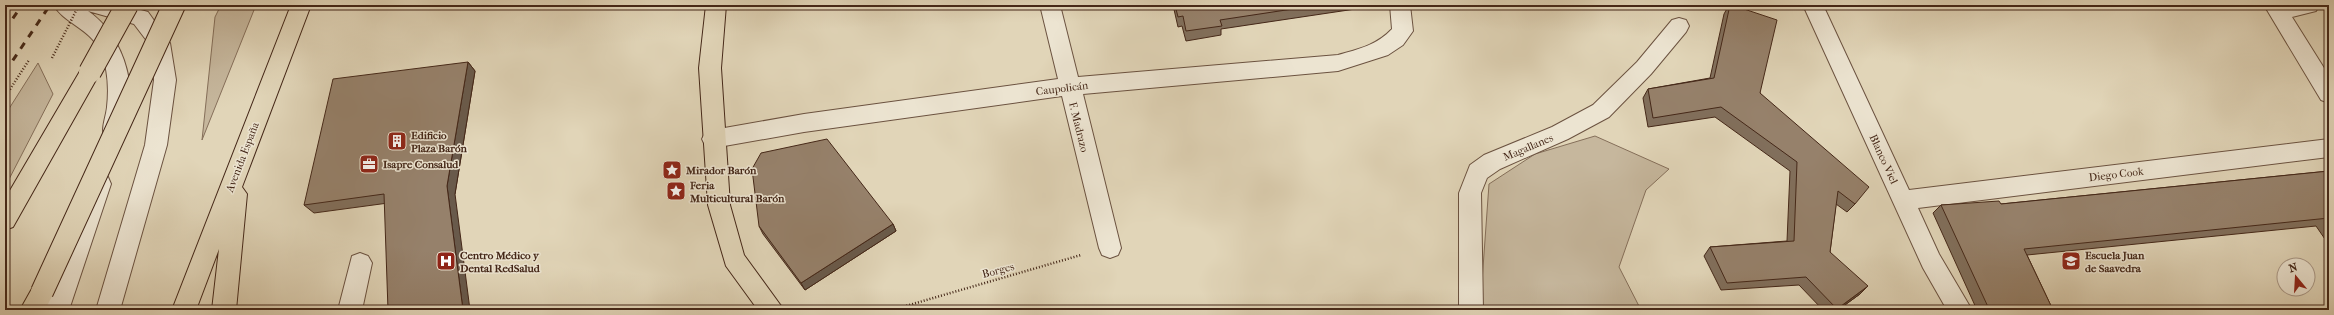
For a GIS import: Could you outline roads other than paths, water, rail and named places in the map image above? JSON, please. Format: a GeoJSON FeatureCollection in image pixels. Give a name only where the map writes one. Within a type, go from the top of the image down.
{"type":"FeatureCollection","features":[{"type":"Feature","properties":{"kind":"main road"},"geometry":{"type":"LineString","coordinates":[[5,220],[127,5]]}},
{"type":"Feature","properties":{"kind":"main road"},"geometry":{"type":"LineString","coordinates":[[36,304],[174,5]]}},
{"type":"Feature","properties":{"kind":"main road","name":"Avenida España"},"geometry":{"type":"LineString","coordinates":[[184,310],[301,5]]}},
{"type":"Feature","properties":{"kind":"main road"},"geometry":{"type":"LineString","coordinates":[[716,5],[710,68],[713,139],[719,205],[734,259],[772,310]]}},
{"type":"Feature","properties":{"kind":"main road"},"geometry":{"type":"LineString","coordinates":[[224,310],[240,164]]}},
{"type":"Feature","properties":{"kind":"street"},"geometry":{"type":"LineString","coordinates":[[57,310],[102,176],[115,125],[118,70],[111,48],[96,28],[64,5]]}},
{"type":"Feature","properties":{"kind":"street"},"geometry":{"type":"LineString","coordinates":[[94,5],[141,18],[160,43],[165,80],[156,144],[108,310]]}},
{"type":"Feature","properties":{"kind":"street","name":"F. Madrazo"},"geometry":{"type":"LineString","coordinates":[[1050,5],[1110,248]]}},
{"type":"Feature","properties":{"kind":"street","name":"Caupolicán"},"geometry":{"type":"LineString","coordinates":[[713,139],[804,123],[1069,86],[1338,63],[1374,54],[1391,44],[1403,31],[1400,5]]}},
{"type":"Feature","properties":{"kind":"street","name":"Blanco Viel"},"geometry":{"type":"LineString","coordinates":[[1813,5],[1931,261],[1960,310]]}},
{"type":"Feature","properties":{"kind":"street"},"geometry":{"type":"LineString","coordinates":[[2309,5],[2276,9],[2329,94]]}},
{"type":"Feature","properties":{"kind":"street","name":"Magallanes"},"geometry":{"type":"LineString","coordinates":[[1471,310],[1470,193],[1478,172],[1492,162],[1560,133],[1601,111],[1644,68],[1679,26]]}},
{"type":"Feature","properties":{"kind":"street","name":"Diego Cook"},"geometry":{"type":"LineString","coordinates":[[1903,200],[2329,148]]}},
{"type":"Feature","properties":{"kind":"street"},"geometry":{"type":"LineString","coordinates":[[350,310],[360,263]]}},
{"type":"Feature","properties":{"kind":"railway"},"geometry":{"type":"LineString","coordinates":[[5,30],[22,5]]}},
{"type":"Feature","properties":{"kind":"railway"},"geometry":{"type":"LineString","coordinates":[[5,72],[50,5]]}},
{"type":"Feature","properties":{"kind":"place","name":"Edificio Plaza Barón"},"geometry":{"type":"Point","coordinates":[397,141]}},
{"type":"Feature","properties":{"kind":"place","name":"Isapre Consalud"},"geometry":{"type":"Point","coordinates":[369,164]}},
{"type":"Feature","properties":{"kind":"place","name":"Mirador Barón"},"geometry":{"type":"Point","coordinates":[672,170]}},
{"type":"Feature","properties":{"kind":"place","name":"Feria Multicultural Barón"},"geometry":{"type":"Point","coordinates":[676,191]}},
{"type":"Feature","properties":{"kind":"place","name":"Centro Médico y Dental RedSalud"},"geometry":{"type":"Point","coordinates":[446,261]}},
{"type":"Feature","properties":{"kind":"place","name":"Escuela Juan de Saavedra"},"geometry":{"type":"Point","coordinates":[2071,261]}}]}
